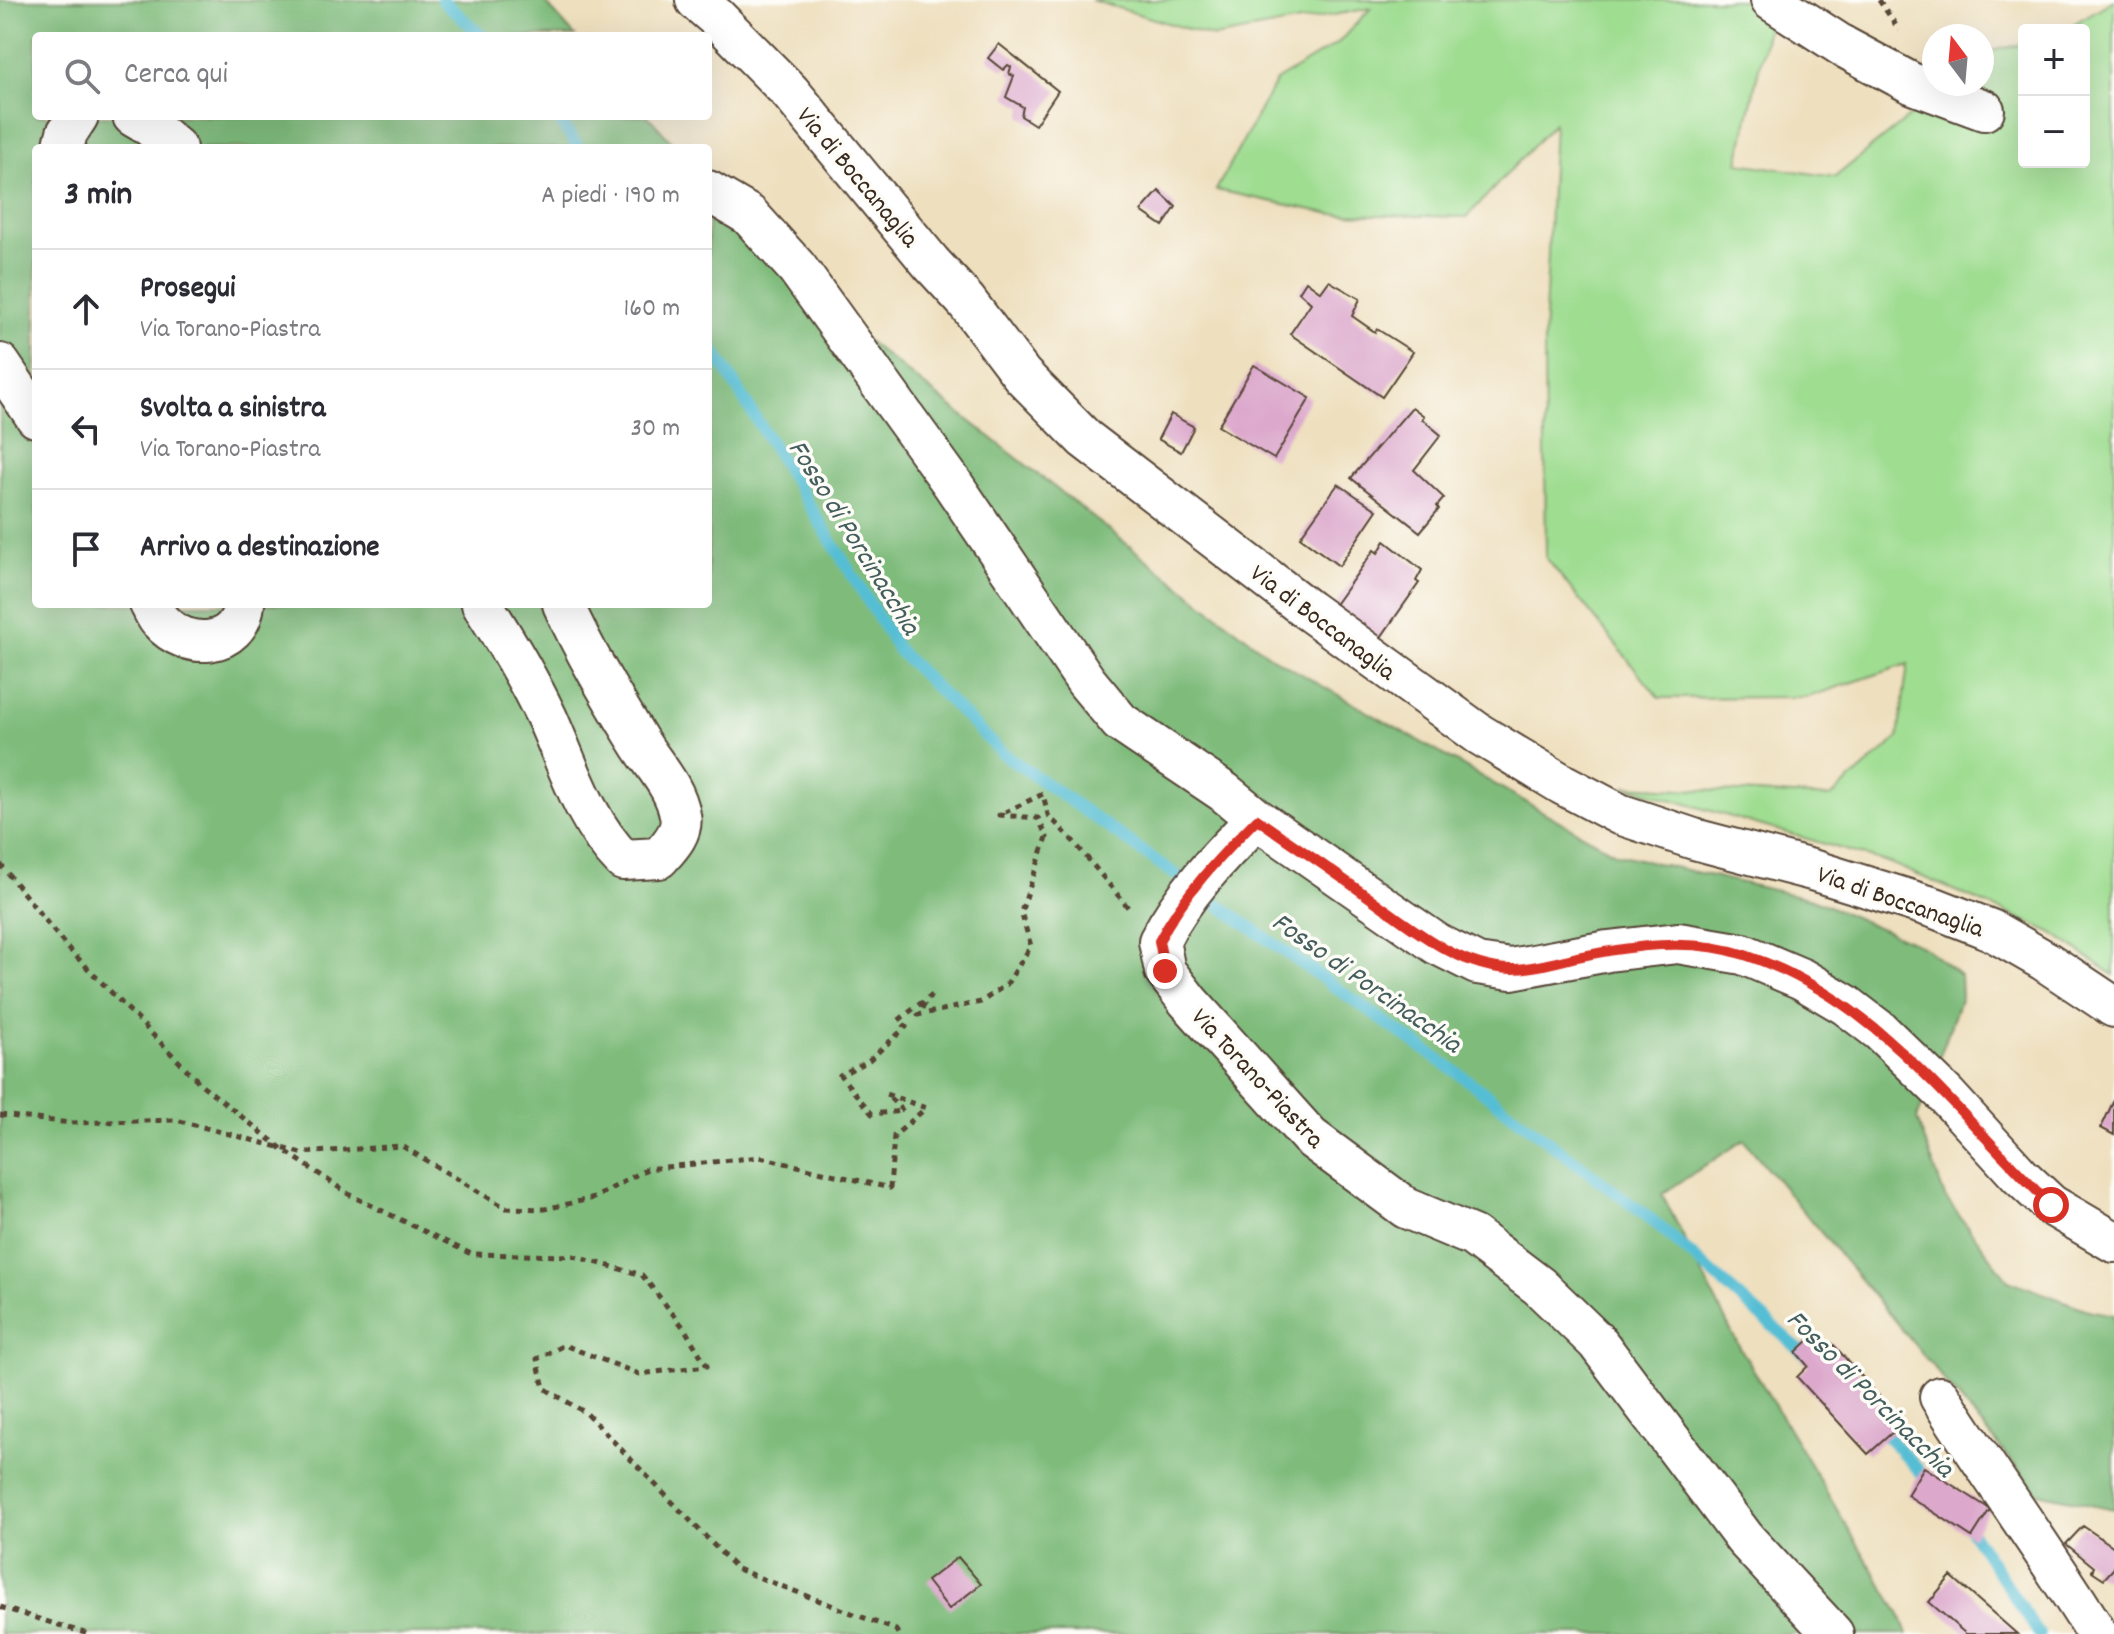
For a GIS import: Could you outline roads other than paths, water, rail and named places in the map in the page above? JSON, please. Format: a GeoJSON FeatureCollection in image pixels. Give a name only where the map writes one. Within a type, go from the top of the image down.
{"type":"FeatureCollection","features":[{"type":"Feature","properties":{"kind":"street","name":"Via di Boccanaglia"},"geometry":{"type":"LineString","coordinates":[[696,0],[790,92],[966,301],[1022,375],[1085,439],[1308,610],[1479,734],[1619,814],[1694,839],[1812,870],[1935,908],[1991,930],[2114,1007]]}},
{"type":"Feature","properties":{"kind":"street"},"geometry":{"type":"LineString","coordinates":[[1771,0],[1844,47],[1911,83],[1984,110]]}},
{"type":"Feature","properties":{"kind":"street"},"geometry":{"type":"LineString","coordinates":[[64,144],[75,120]]}},
{"type":"Feature","properties":{"kind":"street"},"geometry":{"type":"LineString","coordinates":[[140,120],[171,144]]}},
{"type":"Feature","properties":{"kind":"street"},"geometry":{"type":"LineString","coordinates":[[712,193],[749,215],[797,268],[952,483],[1086,681],[1120,722],[1224,792],[1244,832],[1477,964],[1511,969],[1608,951],[1678,943],[1743,954],[1802,979],[1846,1005],[1880,1031],[2051,1205],[2114,1242]]}},
{"type":"Feature","properties":{"kind":"street"},"geometry":{"type":"LineString","coordinates":[[0,364],[32,411]]}},
{"type":"Feature","properties":{"kind":"street"},"geometry":{"type":"LineString","coordinates":[[152,608],[160,621],[178,635],[204,643],[230,633],[239,622],[243,608]]}},
{"type":"Feature","properties":{"kind":"street"},"geometry":{"type":"LineString","coordinates":[[485,608],[509,644],[547,718],[573,782],[603,840],[623,860],[659,858],[674,841],[681,818],[666,780],[639,743],[565,608]]}},
{"type":"Feature","properties":{"kind":"street","name":"Via Torano-Piastra"},"geometry":{"type":"LineString","coordinates":[[1244,832],[1166,928],[1165,971],[1188,1001],[1310,1137],[1406,1208],[1473,1236],[1539,1286],[1597,1342],[1745,1539],[1833,1634]]}},
{"type":"Feature","properties":{"kind":"street"},"geometry":{"type":"LineString","coordinates":[[1940,1397],[2097,1634]]}},
{"type":"Feature","properties":{"kind":"waterway","name":"Fosso di Porcinacchia"},"geometry":{"type":"LineString","coordinates":[[442,0],[478,32]]}},
{"type":"Feature","properties":{"kind":"waterway","name":"Fosso di Porcinacchia"},"geometry":{"type":"LineString","coordinates":[[559,120],[576,144]]}},
{"type":"Feature","properties":{"kind":"waterway","name":"Fosso di Porcinacchia"},"geometry":{"type":"LineString","coordinates":[[712,347],[899,651],[1001,752],[1462,1076],[1652,1220],[1811,1360]]}},
{"type":"Feature","properties":{"kind":"waterway","name":"Fosso di Porcinacchia"},"geometry":{"type":"LineString","coordinates":[[1877,1426],[1931,1483]]}},
{"type":"Feature","properties":{"kind":"waterway","name":"Fosso di Porcinacchia"},"geometry":{"type":"LineString","coordinates":[[1966,1524],[2039,1634]]}}]}
